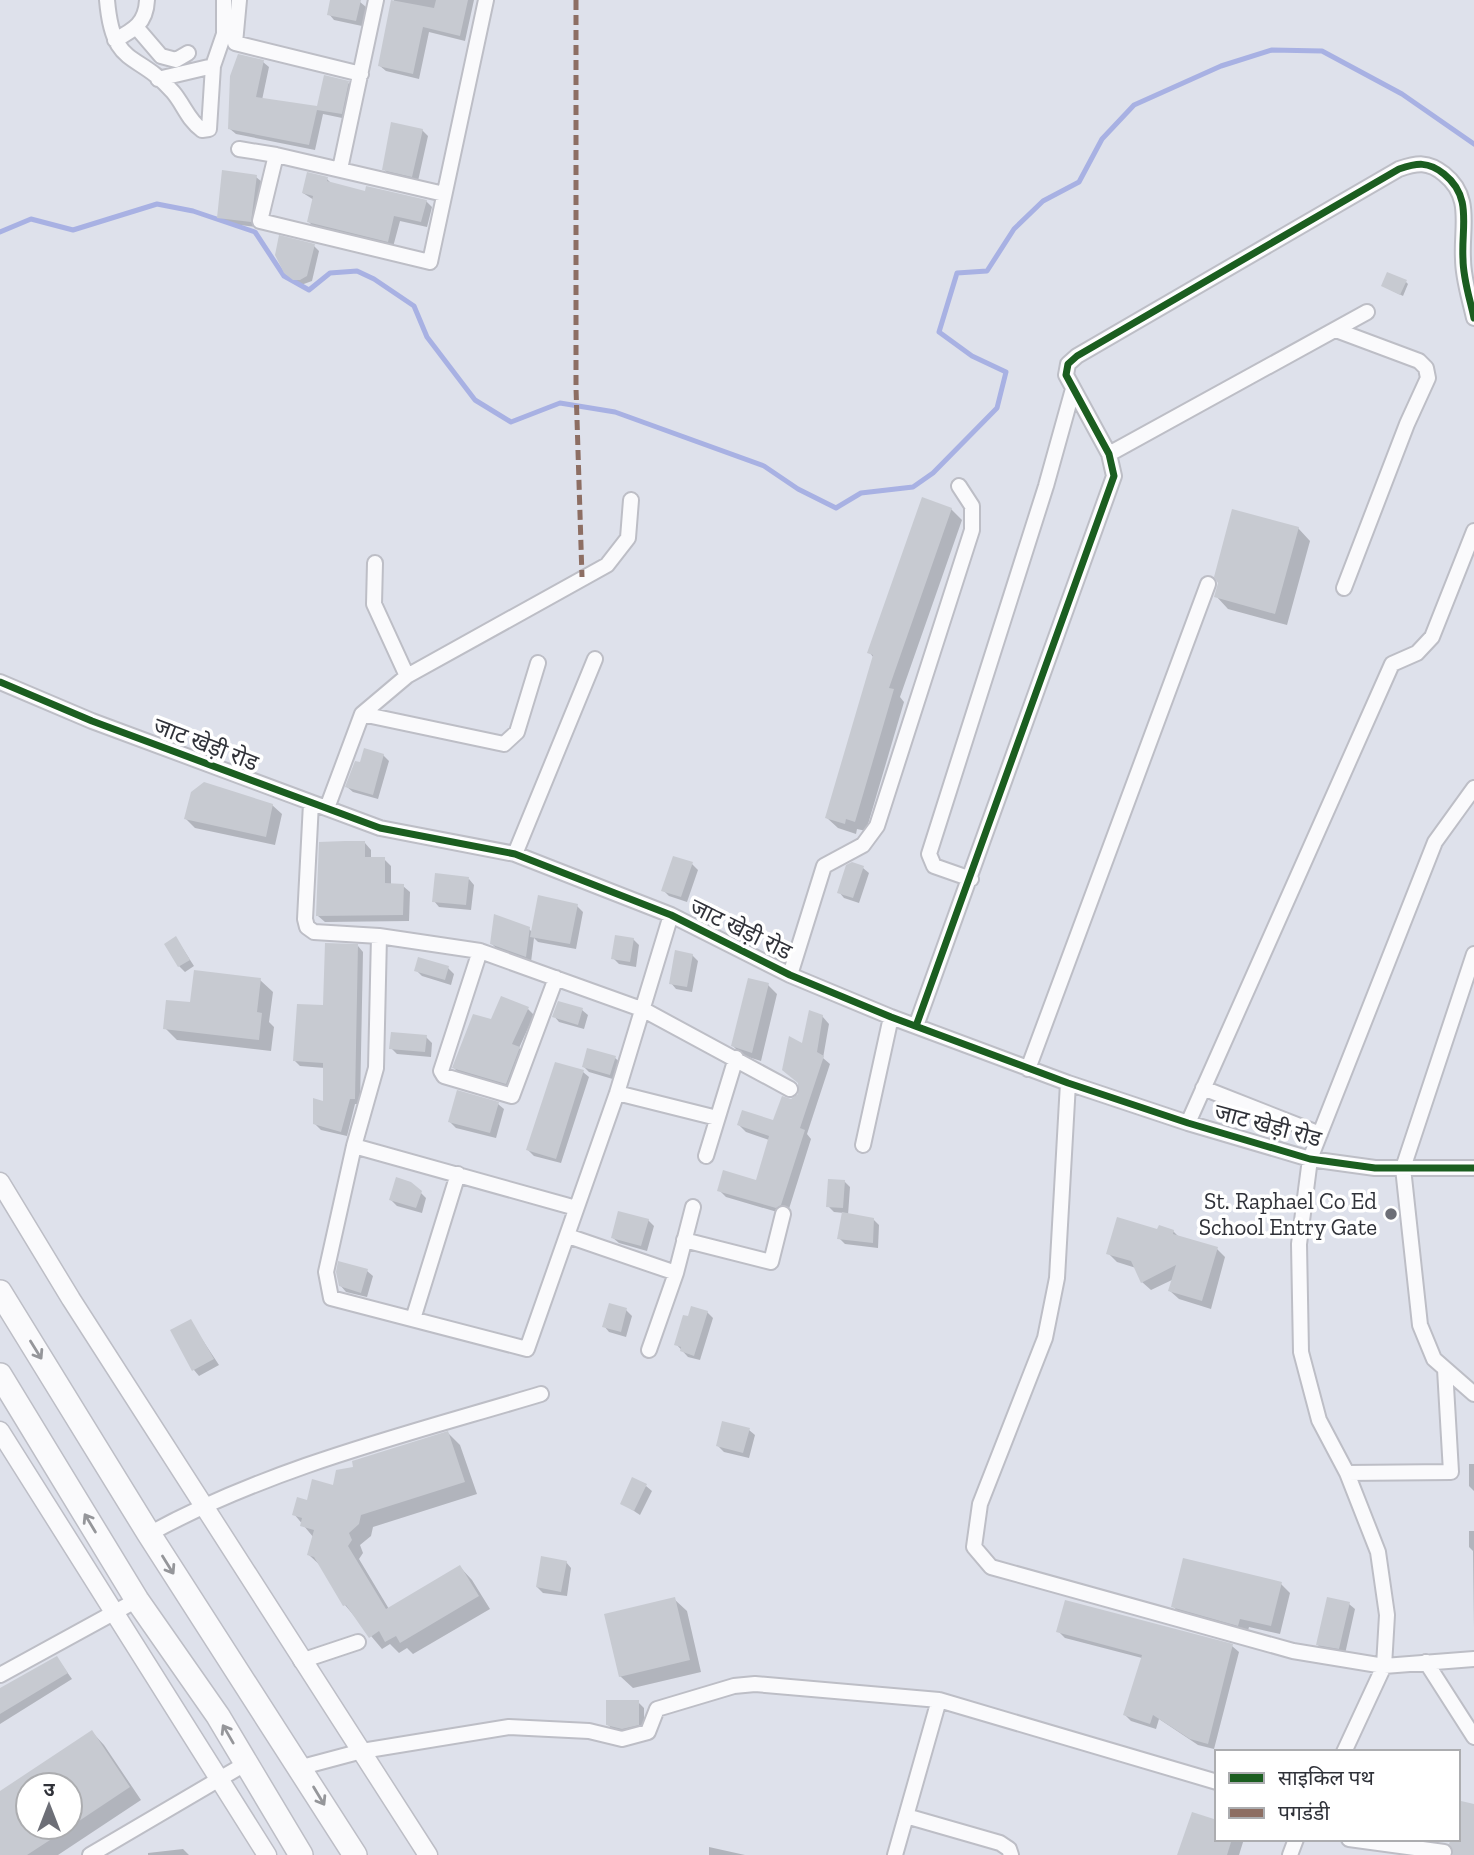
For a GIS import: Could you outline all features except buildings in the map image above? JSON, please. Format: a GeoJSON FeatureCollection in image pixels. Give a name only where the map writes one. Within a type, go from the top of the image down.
{"type":"FeatureCollection","features":[{"type":"Feature","properties":{"kind":"main road"},"geometry":{"type":"LineString","coordinates":[[0,1292],[149,1534],[302,1768],[355,1855]]}},
{"type":"Feature","properties":{"kind":"main road"},"geometry":{"type":"LineString","coordinates":[[0,1375],[137,1600],[218,1716],[301,1855]]}},
{"type":"Feature","properties":{"kind":"street"},"geometry":{"type":"LineString","coordinates":[[107,0],[115,40],[121,53],[173,92],[193,123],[202,130],[209,129],[213,66],[223,34],[224,0]]}},
{"type":"Feature","properties":{"kind":"street"},"geometry":{"type":"LineString","coordinates":[[115,40],[137,29],[146,13],[147,0]]}},
{"type":"Feature","properties":{"kind":"street"},"geometry":{"type":"LineString","coordinates":[[239,0],[235,43],[361,74]]}},
{"type":"Feature","properties":{"kind":"street"},"geometry":{"type":"LineString","coordinates":[[340,170],[376,0]]}},
{"type":"Feature","properties":{"kind":"street"},"geometry":{"type":"LineString","coordinates":[[276,155],[260,221],[430,262],[486,0]]}},
{"type":"Feature","properties":{"kind":"street"},"geometry":{"type":"LineString","coordinates":[[137,29],[161,57],[176,60],[188,53]]}},
{"type":"Feature","properties":{"kind":"street"},"geometry":{"type":"LineString","coordinates":[[159,79],[213,66]]}},
{"type":"Feature","properties":{"kind":"street"},"geometry":{"type":"LineString","coordinates":[[239,149],[444,194]]}},
{"type":"Feature","properties":{"kind":"street"},"geometry":{"type":"LineString","coordinates":[[916,1026],[1114,476],[1109,454],[1066,375],[1068,364],[1077,356],[1399,169],[1415,163],[1436,168],[1460,190],[1465,214],[1462,261],[1474,318]]}},
{"type":"Feature","properties":{"kind":"street"},"geometry":{"type":"LineString","coordinates":[[1109,454],[1367,312]]}},
{"type":"Feature","properties":{"kind":"street"},"geometry":{"type":"LineString","coordinates":[[1336,330],[1419,361],[1426,368],[1428,378],[1407,424],[1344,588]]}},
{"type":"Feature","properties":{"kind":"street"},"geometry":{"type":"LineString","coordinates":[[971,879],[934,866],[929,854],[1046,486],[1073,389]]}},
{"type":"Feature","properties":{"kind":"street"},"geometry":{"type":"LineString","coordinates":[[790,975],[824,866],[863,845],[877,826],[972,530],[972,506],[959,486]]}},
{"type":"Feature","properties":{"kind":"street"},"geometry":{"type":"LineString","coordinates":[[327,808],[362,713],[407,676],[607,565],[628,538],[631,500]]}},
{"type":"Feature","properties":{"kind":"street"},"geometry":{"type":"LineString","coordinates":[[1188,1123],[1392,664],[1417,653],[1432,637],[1474,531]]}},
{"type":"Feature","properties":{"kind":"street"},"geometry":{"type":"LineString","coordinates":[[375,563],[374,604],[407,676]]}},
{"type":"Feature","properties":{"kind":"street"},"geometry":{"type":"LineString","coordinates":[[1028,1069],[1208,584]]}},
{"type":"Feature","properties":{"kind":"street"},"geometry":{"type":"LineString","coordinates":[[515,854],[595,659]]}},
{"type":"Feature","properties":{"kind":"street"},"geometry":{"type":"LineString","coordinates":[[362,713],[504,744],[517,732],[538,663]]}},
{"type":"Feature","properties":{"kind":"street","name":"जाट खेड़ी रोड"},"geometry":{"type":"LineString","coordinates":[[0,682],[92,721],[380,828],[515,854],[671,915],[790,975],[891,1017],[1028,1069],[1188,1123],[1310,1159],[1376,1168],[1474,1168]]}},
{"type":"Feature","properties":{"kind":"street"},"geometry":{"type":"LineString","coordinates":[[1344,1750],[1384,1666],[1387,1615],[1378,1552],[1347,1473],[1319,1420],[1301,1352],[1298,1244],[1310,1159],[1435,842],[1474,788]]}},
{"type":"Feature","properties":{"kind":"street"},"geometry":{"type":"LineString","coordinates":[[311,803],[307,927],[314,932],[379,936],[480,951],[644,1010],[790,1089]]}},
{"type":"Feature","properties":{"kind":"street"},"geometry":{"type":"LineString","coordinates":[[379,936],[376,1068],[354,1146],[326,1272],[331,1298],[527,1349],[617,1093],[671,915]]}},
{"type":"Feature","properties":{"kind":"street"},"geometry":{"type":"LineString","coordinates":[[480,951],[441,1071],[443,1076],[512,1096],[556,978]]}},
{"type":"Feature","properties":{"kind":"street"},"geometry":{"type":"LineString","coordinates":[[1474,954],[1403,1168],[1420,1325],[1434,1359],[1474,1394]]}},
{"type":"Feature","properties":{"kind":"street"},"geometry":{"type":"LineString","coordinates":[[863,1145],[891,1017]]}},
{"type":"Feature","properties":{"kind":"street"},"geometry":{"type":"LineString","coordinates":[[706,1156],[736,1058]]}},
{"type":"Feature","properties":{"kind":"street"},"geometry":{"type":"LineString","coordinates":[[1068,1083],[1057,1278],[1045,1338],[980,1504],[974,1547],[991,1567],[1293,1651],[1384,1666],[1474,1659]]}},
{"type":"Feature","properties":{"kind":"street"},"geometry":{"type":"LineString","coordinates":[[1203,1088],[1320,1134]]}},
{"type":"Feature","properties":{"kind":"street"},"geometry":{"type":"LineString","coordinates":[[617,1093],[717,1118]]}},
{"type":"Feature","properties":{"kind":"street"},"geometry":{"type":"LineString","coordinates":[[354,1146],[576,1208]]}},
{"type":"Feature","properties":{"kind":"street"},"geometry":{"type":"LineString","coordinates":[[413,1319],[458,1174]]}},
{"type":"Feature","properties":{"kind":"street"},"geometry":{"type":"LineString","coordinates":[[0,1182],[71,1299],[204,1504],[301,1661],[428,1855]]}},
{"type":"Feature","properties":{"kind":"street"},"geometry":{"type":"LineString","coordinates":[[649,1350],[676,1273],[693,1207]]}},
{"type":"Feature","properties":{"kind":"street"},"geometry":{"type":"LineString","coordinates":[[684,1240],[771,1262],[783,1214]]}},
{"type":"Feature","properties":{"kind":"street"},"geometry":{"type":"LineString","coordinates":[[568,1236],[676,1273]]}},
{"type":"Feature","properties":{"kind":"street"},"geometry":{"type":"LineString","coordinates":[[1347,1473],[1451,1472],[1445,1369]]}},
{"type":"Feature","properties":{"kind":"street"},"geometry":{"type":"LineString","coordinates":[[149,1534],[204,1504],[307,1464],[541,1394]]}},
{"type":"Feature","properties":{"kind":"street"},"geometry":{"type":"LineString","coordinates":[[0,1431],[267,1855]]}},
{"type":"Feature","properties":{"kind":"street"},"geometry":{"type":"LineString","coordinates":[[0,1675],[137,1600]]}},
{"type":"Feature","properties":{"kind":"street"},"geometry":{"type":"LineString","coordinates":[[301,1661],[358,1642]]}},
{"type":"Feature","properties":{"kind":"street"},"geometry":{"type":"LineString","coordinates":[[1426,1662],[1474,1737]]}},
{"type":"Feature","properties":{"kind":"street"},"geometry":{"type":"LineString","coordinates":[[302,1768],[362,1751],[509,1727],[589,1731],[622,1740],[648,1732],[657,1709],[734,1686],[755,1684],[939,1700],[1215,1781]]}},
{"type":"Feature","properties":{"kind":"street"},"geometry":{"type":"LineString","coordinates":[[895,1855],[939,1700]]}},
{"type":"Feature","properties":{"kind":"street"},"geometry":{"type":"LineString","coordinates":[[90,1855],[245,1765]]}},
{"type":"Feature","properties":{"kind":"street"},"geometry":{"type":"LineString","coordinates":[[906,1816],[1000,1843],[1009,1849],[1011,1855]]}},
{"type":"Feature","properties":{"kind":"street"},"geometry":{"type":"LineString","coordinates":[[1364,1841],[1444,1852]]}},
{"type":"Feature","properties":{"kind":"waterway"},"geometry":{"type":"LineString","coordinates":[[0,232],[31,219],[73,230],[157,204],[193,211],[255,232],[284,276],[309,290],[330,273],[357,271],[374,279],[414,306],[427,337],[475,400],[511,422],[560,403],[615,412],[764,466],[798,489],[836,508],[861,493],[913,487],[933,473],[997,408],[1006,372],[972,356],[939,332],[957,273],[987,271],[1014,229],[1043,201],[1079,182],[1102,139],[1134,105],[1221,66],[1272,50],[1322,51],[1402,94],[1474,144]]}},
{"type":"Feature","properties":{"kind":"marked path"},"geometry":{"type":"LineString","coordinates":[[576,0],[576,388],[582,577]]}},
{"type":"Feature","properties":{"kind":"cycle path"},"geometry":{"type":"LineString","coordinates":[[916,1026],[1114,476],[1109,454],[1066,375],[1068,364],[1077,356],[1399,169],[1417,165],[1427,165],[1438,170],[1459,192],[1464,213],[1464,274],[1474,318]]}},
{"type":"Feature","properties":{"kind":"cycle path"},"geometry":{"type":"LineString","coordinates":[[0,682],[92,721],[380,828],[515,854],[671,915],[790,975],[891,1017],[1068,1083],[1188,1123],[1310,1159],[1375,1168],[1474,1168]]}},
{"type":"Feature","properties":{"kind":"place","name":"St. Raphael Co Ed School Entry Gate"},"geometry":{"type":"Point","coordinates":[1391,1214]}}]}
